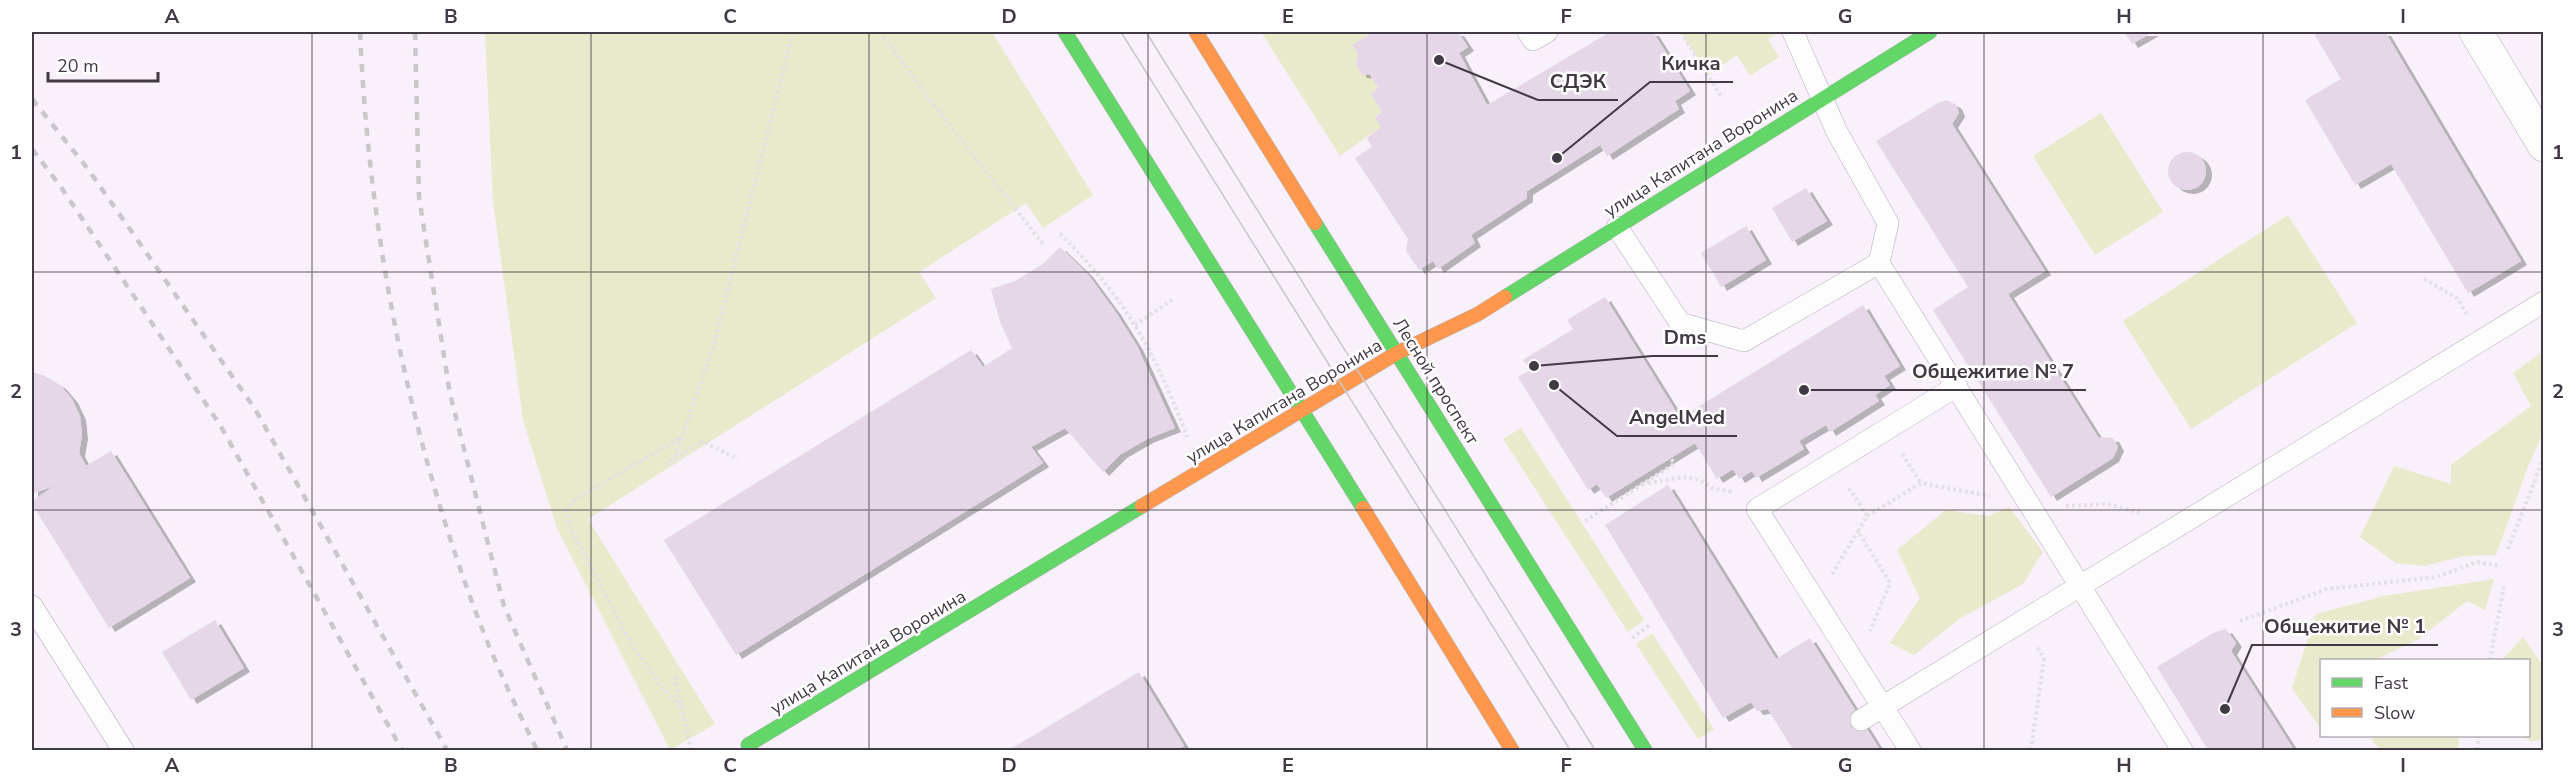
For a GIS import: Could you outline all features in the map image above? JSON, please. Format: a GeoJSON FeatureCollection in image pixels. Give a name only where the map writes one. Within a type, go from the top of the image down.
{"type":"FeatureCollection","features":[{"type":"Feature","properties":{"kind":"main road"},"geometry":{"type":"LineString","coordinates":[[1065,32],[1512,750]]}},
{"type":"Feature","properties":{"kind":"main road","name":"Лесной проспект"},"geometry":{"type":"LineString","coordinates":[[1196,32],[1645,750]]}},
{"type":"Feature","properties":{"kind":"main road","name":"улица Капитана Воронина"},"geometry":{"type":"LineString","coordinates":[[747,745],[1397,353],[1478,314],[1930,32]]}},
{"type":"Feature","properties":{"kind":"street"},"geometry":{"type":"LineString","coordinates":[[2476,32],[2544,145]]}},
{"type":"Feature","properties":{"kind":"lane"},"geometry":{"type":"LineString","coordinates":[[1528,32],[1533,40],[1547,32]]}},
{"type":"Feature","properties":{"kind":"lane"},"geometry":{"type":"LineString","coordinates":[[1793,32],[1800,43],[1837,132],[1888,223],[1879,263],[2182,750]]}},
{"type":"Feature","properties":{"kind":"lane"},"geometry":{"type":"LineString","coordinates":[[1617,226],[1680,323],[1744,341],[1879,263]]}},
{"type":"Feature","properties":{"kind":"lane"},"geometry":{"type":"LineString","coordinates":[[1861,720],[2544,302]]}},
{"type":"Feature","properties":{"kind":"lane"},"geometry":{"type":"LineString","coordinates":[[1910,750],[1757,508],[1957,386]]}},
{"type":"Feature","properties":{"kind":"lane"},"geometry":{"type":"LineString","coordinates":[[32,606],[123,750]]}},
{"type":"Feature","properties":{"kind":"path"},"geometry":{"type":"LineString","coordinates":[[674,459],[713,348],[793,32]]}},
{"type":"Feature","properties":{"kind":"path"},"geometry":{"type":"LineString","coordinates":[[880,32],[1043,244]]}},
{"type":"Feature","properties":{"kind":"path"},"geometry":{"type":"LineString","coordinates":[[1681,32],[1721,96]]}},
{"type":"Feature","properties":{"kind":"path"},"geometry":{"type":"LineString","coordinates":[[1060,234],[1093,266],[1134,324],[1167,385],[1188,440],[1194,438]]}},
{"type":"Feature","properties":{"kind":"path"},"geometry":{"type":"LineString","coordinates":[[2424,279],[2457,298],[2470,319]]}},
{"type":"Feature","properties":{"kind":"path"},"geometry":{"type":"LineString","coordinates":[[1134,324],[1172,300]]}},
{"type":"Feature","properties":{"kind":"path"},"geometry":{"type":"LineString","coordinates":[[681,706],[660,685],[631,644],[569,525],[567,509],[577,498],[682,436]]}},
{"type":"Feature","properties":{"kind":"path"},"geometry":{"type":"LineString","coordinates":[[666,465],[702,441],[738,459]]}},
{"type":"Feature","properties":{"kind":"path"},"geometry":{"type":"LineString","coordinates":[[2508,549],[2544,457]]}},
{"type":"Feature","properties":{"kind":"path"},"geometry":{"type":"LineString","coordinates":[[1585,521],[1674,464],[1671,458]]}},
{"type":"Feature","properties":{"kind":"path"},"geometry":{"type":"LineString","coordinates":[[1816,601],[1866,516],[1832,462]]}},
{"type":"Feature","properties":{"kind":"path"},"geometry":{"type":"LineString","coordinates":[[1642,484],[1684,477],[1700,480],[1712,488],[1737,493]]}},
{"type":"Feature","properties":{"kind":"path"},"geometry":{"type":"LineString","coordinates":[[1857,665],[1890,583],[1858,531]]}},
{"type":"Feature","properties":{"kind":"path"},"geometry":{"type":"LineString","coordinates":[[2240,621],[2327,589],[2436,578],[2477,562],[2501,566]]}},
{"type":"Feature","properties":{"kind":"path"},"geometry":{"type":"LineString","coordinates":[[2490,659],[2504,586]]}},
{"type":"Feature","properties":{"kind":"path"},"geometry":{"type":"LineString","coordinates":[[2022,622],[2044,658],[2031,750]]}},
{"type":"Feature","properties":{"kind":"path"},"geometry":{"type":"LineString","coordinates":[[1632,638],[1651,624]]}},
{"type":"Feature","properties":{"kind":"path"},"geometry":{"type":"LineString","coordinates":[[675,677],[691,750]]}},
{"type":"Feature","properties":{"kind":"green space"},"geometry":{"type":"Polygon","coordinates":[[[485,32],[992,32],[1093,195],[1043,228],[1026,203],[919,272],[936,298],[588,519],[715,724],[670,750],[557,528],[523,420],[493,202],[485,32]]]}},
{"type":"Feature","properties":{"kind":"green space"},"geometry":{"type":"Polygon","coordinates":[[[1261,32],[1373,32],[1352,46],[1358,54],[1356,64],[1361,74],[1370,75],[1378,88],[1371,94],[1382,112],[1375,118],[1381,127],[1340,156],[1261,32]]]}},
{"type":"Feature","properties":{"kind":"green space"},"geometry":{"type":"Polygon","coordinates":[[[1681,32],[1779,32],[1768,39],[1779,57],[1750,76],[1737,55],[1708,75],[1681,32]]]}},
{"type":"Feature","properties":{"kind":"green space"},"geometry":{"type":"Polygon","coordinates":[[[2101,113],[2163,212],[2095,255],[2033,156],[2101,113]]]}},
{"type":"Feature","properties":{"kind":"green space"},"geometry":{"type":"Polygon","coordinates":[[[2288,215],[2357,323],[2191,429],[2123,321],[2288,215]]]}},
{"type":"Feature","properties":{"kind":"green space"},"geometry":{"type":"Polygon","coordinates":[[[2542,352],[2543,433],[2527,469],[2496,555],[2464,556],[2424,566],[2396,563],[2360,537],[2394,466],[2451,484],[2451,465],[2531,406],[2513,373],[2542,352]]]}},
{"type":"Feature","properties":{"kind":"green space"},"geometry":{"type":"Polygon","coordinates":[[[1521,428],[1644,620],[1628,632],[1503,439],[1521,428]]]}},
{"type":"Feature","properties":{"kind":"green space"},"geometry":{"type":"Polygon","coordinates":[[[2009,507],[2043,552],[2023,584],[1959,619],[1914,655],[1890,643],[1920,598],[1897,550],[1946,510],[1988,516],[2009,507]]]}},
{"type":"Feature","properties":{"kind":"green space"},"geometry":{"type":"Polygon","coordinates":[[[2494,579],[2485,610],[2467,601],[2417,640],[2377,659],[2320,659],[2320,728],[2292,688],[2316,614],[2384,596],[2494,579]]]}},
{"type":"Feature","properties":{"kind":"green space"},"geometry":{"type":"Polygon","coordinates":[[[1652,633],[1714,729],[1698,739],[1636,644],[1652,633]]]}},
{"type":"Feature","properties":{"kind":"green space"},"geometry":{"type":"Polygon","coordinates":[[[2523,637],[2543,666],[2543,739],[2531,742],[2524,737],[2530,737],[2530,659],[2503,659],[2523,637]]]}},
{"type":"Feature","properties":{"kind":"green space"},"geometry":{"type":"Polygon","coordinates":[[[2370,737],[2459,737],[2458,750],[2380,750],[2370,737]]]}},
{"type":"Feature","properties":{"kind":"building"},"geometry":{"type":"Polygon","coordinates":[[[1373,32],[1458,32],[1468,47],[1459,53],[1487,105],[1610,32],[1653,32],[1690,91],[1675,101],[1679,109],[1607,156],[1600,145],[1527,191],[1527,198],[1471,235],[1475,243],[1438,269],[1433,261],[1419,270],[1406,251],[1408,239],[1355,158],[1372,147],[1367,138],[1381,127],[1375,118],[1382,112],[1371,94],[1378,88],[1370,75],[1361,74],[1356,64],[1358,54],[1352,45],[1373,32]]]}},
{"type":"Feature","properties":{"kind":"building"},"geometry":{"type":"Polygon","coordinates":[[[2124,32],[2153,32],[2132,44],[2124,32]]]}},
{"type":"Feature","properties":{"kind":"building"},"geometry":{"type":"Polygon","coordinates":[[[2313,32],[2385,32],[2521,261],[2468,293],[2391,164],[2355,185],[2305,100],[2341,79],[2313,32]]]}},
{"type":"Feature","properties":{"kind":"building"},"geometry":{"type":"Polygon","coordinates":[[[1947,100],[1956,105],[1959,113],[1952,124],[2045,271],[2008,294],[2098,437],[2113,438],[2118,447],[2113,458],[2051,497],[1933,310],[1968,287],[1876,141],[1938,103],[1947,100]]]}},
{"type":"Feature","properties":{"kind":"building"},"geometry":{"type":"Polygon","coordinates":[[[2187,152],[2194,153],[2200,158],[2205,164],[2205,178],[2200,184],[2194,189],[2187,190],[2180,189],[2174,184],[2169,178],[2168,171],[2169,164],[2174,158],[2180,153],[2187,152]]]}},
{"type":"Feature","properties":{"kind":"building"},"geometry":{"type":"Polygon","coordinates":[[[1806,188],[1827,221],[1792,242],[1772,208],[1806,188]]]}},
{"type":"Feature","properties":{"kind":"building"},"geometry":{"type":"Polygon","coordinates":[[[1746,226],[1766,260],[1721,287],[1701,253],[1746,226]]]}},
{"type":"Feature","properties":{"kind":"building"},"geometry":{"type":"Polygon","coordinates":[[[1060,247],[1087,273],[1115,311],[1137,346],[1175,428],[1147,439],[1121,454],[1103,472],[1065,428],[1031,447],[1043,463],[736,655],[664,540],[971,350],[983,367],[1012,348],[1000,322],[991,289],[1015,281],[1043,264],[1060,247]]]}},
{"type":"Feature","properties":{"kind":"building"},"geometry":{"type":"Polygon","coordinates":[[[1605,297],[1680,418],[1863,305],[1900,366],[1884,376],[1890,385],[1875,395],[1879,401],[1830,432],[1826,425],[1799,441],[1804,449],[1756,478],[1752,471],[1739,479],[1733,469],[1717,479],[1695,443],[1606,498],[1597,484],[1588,490],[1518,377],[1530,370],[1523,360],[1573,329],[1567,320],[1605,297]]]}},
{"type":"Feature","properties":{"kind":"building"},"geometry":{"type":"Polygon","coordinates":[[[32,372],[43,375],[60,385],[72,399],[80,416],[82,435],[79,453],[86,466],[111,451],[190,578],[109,628],[32,504],[32,501],[54,486],[32,494],[32,372]]]}},
{"type":"Feature","properties":{"kind":"building"},"geometry":{"type":"Polygon","coordinates":[[[1668,485],[1776,659],[1810,638],[1880,750],[1793,750],[1768,709],[1757,711],[1751,702],[1723,718],[1605,525],[1668,485]]]}},
{"type":"Feature","properties":{"kind":"building"},"geometry":{"type":"Polygon","coordinates":[[[215,620],[244,668],[191,700],[162,652],[215,620]]]}},
{"type":"Feature","properties":{"kind":"building"},"geometry":{"type":"Polygon","coordinates":[[[2226,629],[2236,643],[2231,651],[2294,750],[2208,750],[2157,667],[2213,633],[2226,629]]]}},
{"type":"Feature","properties":{"kind":"building"},"geometry":{"type":"Polygon","coordinates":[[[1139,672],[1184,746],[1177,750],[1009,750],[1139,672]]]}},
{"type":"Feature","properties":{"kind":"tram line"},"geometry":{"type":"LineString","coordinates":[[1121,32],[1570,750]]}},
{"type":"Feature","properties":{"kind":"tram line"},"geometry":{"type":"LineString","coordinates":[[1146,32],[1595,750]]}},
{"type":"Feature","properties":{"kind":"railway"},"geometry":{"type":"LineString","coordinates":[[360,32],[372,182],[396,330],[412,403],[453,547],[478,618],[537,750]]}},
{"type":"Feature","properties":{"kind":"railway"},"geometry":{"type":"LineString","coordinates":[[415,32],[419,197],[450,394],[504,606],[567,750]]}},
{"type":"Feature","properties":{"kind":"railway"},"geometry":{"type":"LineString","coordinates":[[32,99],[88,169],[255,409],[447,750]]}},
{"type":"Feature","properties":{"kind":"railway"},"geometry":{"type":"LineString","coordinates":[[32,149],[61,187],[220,425],[402,750]]}},
{"type":"Feature","properties":{"kind":"traffic: fast"},"geometry":{"type":"LineString","coordinates":[[1065,32],[1363,508]]}},
{"type":"Feature","properties":{"kind":"traffic: fast"},"geometry":{"type":"LineString","coordinates":[[1505,297],[1930,32]]}},
{"type":"Feature","properties":{"kind":"traffic: fast"},"geometry":{"type":"LineString","coordinates":[[1315,223],[1645,750]]}},
{"type":"Feature","properties":{"kind":"traffic: fast"},"geometry":{"type":"LineString","coordinates":[[748,745],[1142,506]]}},
{"type":"Feature","properties":{"kind":"traffic: slow"},"geometry":{"type":"LineString","coordinates":[[1196,32],[1315,223]]}},
{"type":"Feature","properties":{"kind":"traffic: slow"},"geometry":{"type":"LineString","coordinates":[[1142,506],[1397,353],[1478,314],[1505,297]]}},
{"type":"Feature","properties":{"kind":"traffic: slow"},"geometry":{"type":"LineString","coordinates":[[1363,508],[1512,750]]}},
{"type":"Feature","properties":{"kind":"place","name":"СДЭК"},"geometry":{"type":"Point","coordinates":[1439,60]}},
{"type":"Feature","properties":{"kind":"place","name":"Кичка"},"geometry":{"type":"Point","coordinates":[1557,158]}},
{"type":"Feature","properties":{"kind":"place","name":"Dms"},"geometry":{"type":"Point","coordinates":[1534,366]}},
{"type":"Feature","properties":{"kind":"place","name":"AngelMed"},"geometry":{"type":"Point","coordinates":[1554,385]}},
{"type":"Feature","properties":{"kind":"place","name":"Общежитие № 7"},"geometry":{"type":"Point","coordinates":[1804,390]}},
{"type":"Feature","properties":{"kind":"place","name":"Общежитие № 1"},"geometry":{"type":"Point","coordinates":[2225,709]}}]}
